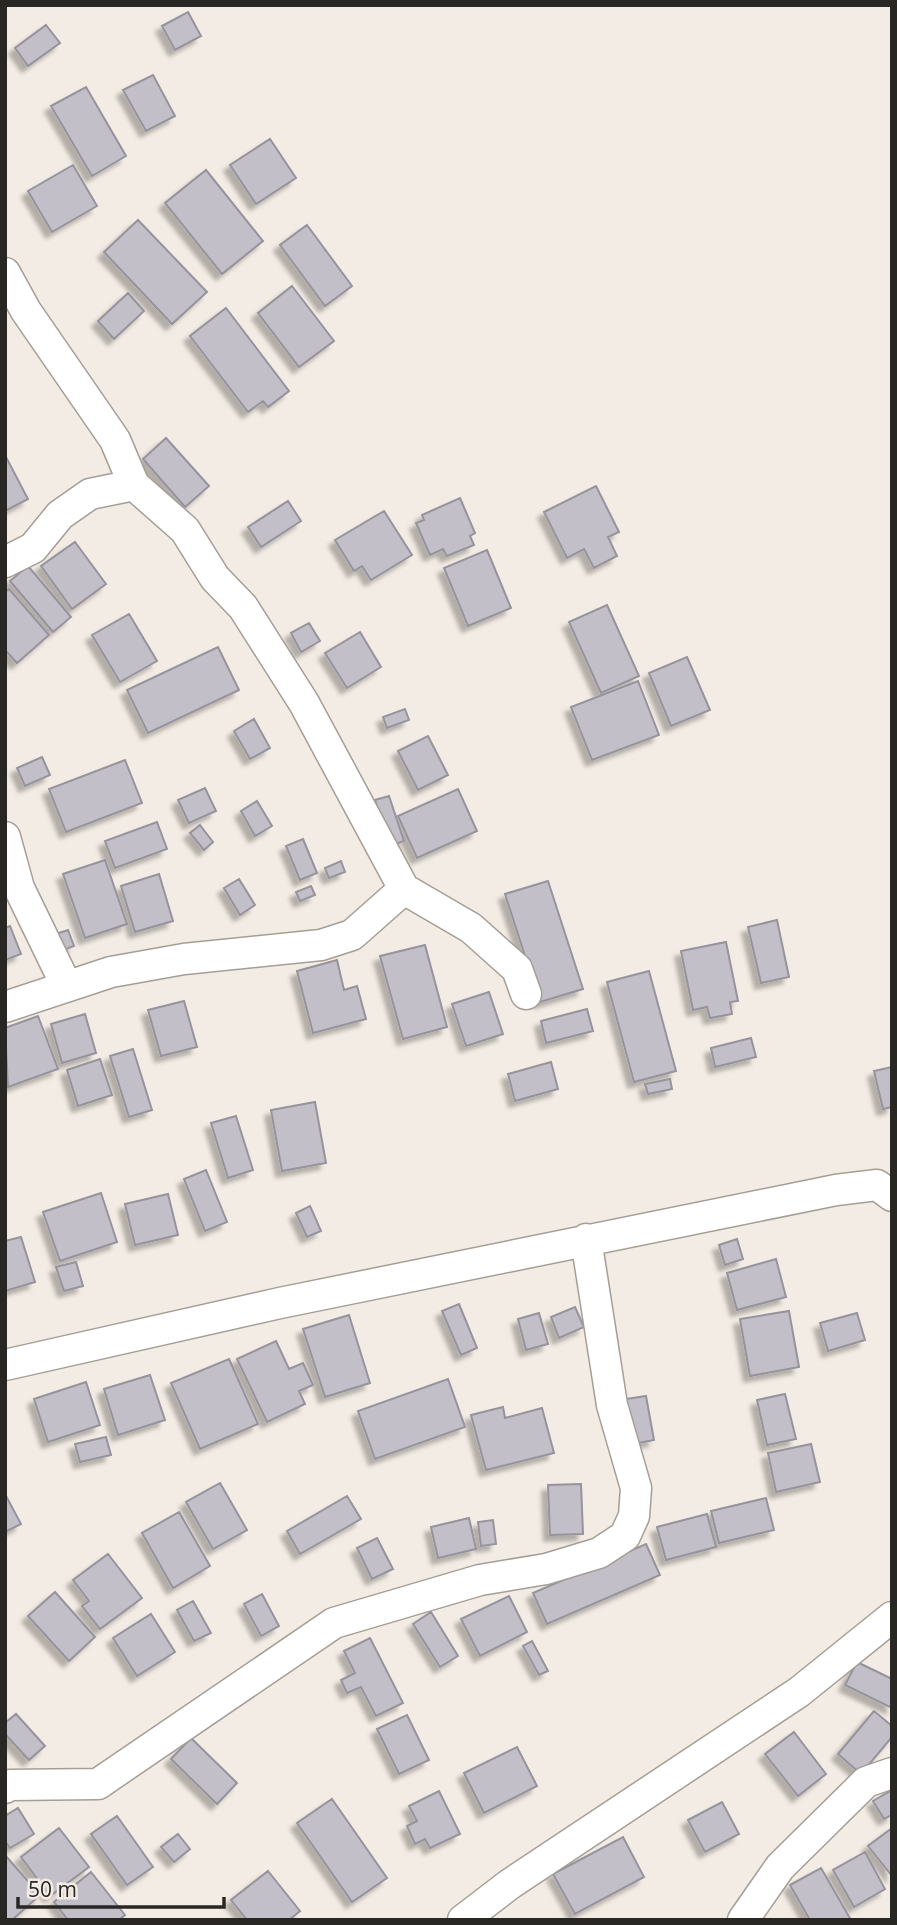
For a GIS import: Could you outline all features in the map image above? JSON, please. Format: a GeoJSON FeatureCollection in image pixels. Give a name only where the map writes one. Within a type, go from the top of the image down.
{"type":"FeatureCollection","features":[{"type":"Feature","properties":{"kind":"street"},"geometry":{"type":"LineString","coordinates":[[5,272],[26,311],[115,440],[134,485],[185,530],[215,578],[243,607],[304,703],[404,889],[471,928],[517,968],[526,994]]}},
{"type":"Feature","properties":{"kind":"street"},"geometry":{"type":"LineString","coordinates":[[5,562],[33,548],[60,515],[90,494],[134,485]]}},
{"type":"Feature","properties":{"kind":"street"},"geometry":{"type":"LineString","coordinates":[[5,837],[19,887],[66,985]]}},
{"type":"Feature","properties":{"kind":"street"},"geometry":{"type":"LineString","coordinates":[[5,1007],[111,972],[184,959],[321,945],[352,935],[404,889]]}},
{"type":"Feature","properties":{"kind":"street"},"geometry":{"type":"LineString","coordinates":[[5,1365],[280,1303],[586,1239],[836,1191],[877,1185],[892,1196]]}},
{"type":"Feature","properties":{"kind":"street"},"geometry":{"type":"LineString","coordinates":[[5,1788],[9,1785],[98,1784],[334,1623],[480,1580],[546,1569],[599,1553],[625,1536],[634,1516],[636,1488],[612,1405],[586,1239]]}},
{"type":"Feature","properties":{"kind":"street"},"geometry":{"type":"LineString","coordinates":[[463,1920],[510,1884],[799,1692],[892,1617]]}},
{"type":"Feature","properties":{"kind":"street"},"geometry":{"type":"LineString","coordinates":[[743,1920],[780,1867],[857,1790],[866,1782],[892,1773]]}},
{"type":"Feature","properties":{"kind":"building"},"geometry":{"type":"Polygon","coordinates":[[[188,12],[201,36],[175,50],[162,26],[188,12]]]}},
{"type":"Feature","properties":{"kind":"building"},"geometry":{"type":"Polygon","coordinates":[[[46,25],[60,43],[28,66],[15,48],[46,25]]]}},
{"type":"Feature","properties":{"kind":"building"},"geometry":{"type":"Polygon","coordinates":[[[153,75],[175,116],[146,131],[123,90],[153,75]]]}},
{"type":"Feature","properties":{"kind":"building"},"geometry":{"type":"Polygon","coordinates":[[[86,87],[126,156],[92,176],[51,106],[86,87]]]}},
{"type":"Feature","properties":{"kind":"building"},"geometry":{"type":"Polygon","coordinates":[[[270,139],[296,178],[256,204],[230,165],[270,139]]]}},
{"type":"Feature","properties":{"kind":"building"},"geometry":{"type":"Polygon","coordinates":[[[73,165],[97,206],[52,232],[28,191],[73,165]]]}},
{"type":"Feature","properties":{"kind":"building"},"geometry":{"type":"Polygon","coordinates":[[[206,170],[263,241],[222,274],[165,203],[206,170]]]}},
{"type":"Feature","properties":{"kind":"building"},"geometry":{"type":"Polygon","coordinates":[[[138,220],[207,292],[172,324],[104,252],[138,220]]]}},
{"type":"Feature","properties":{"kind":"building"},"geometry":{"type":"Polygon","coordinates":[[[307,225],[352,286],[325,306],[280,245],[307,225]]]}},
{"type":"Feature","properties":{"kind":"building"},"geometry":{"type":"Polygon","coordinates":[[[292,286],[334,341],[299,367],[258,313],[292,286]]]}},
{"type":"Feature","properties":{"kind":"building"},"geometry":{"type":"Polygon","coordinates":[[[128,293],[144,311],[114,339],[98,321],[128,293]]]}},
{"type":"Feature","properties":{"kind":"building"},"geometry":{"type":"Polygon","coordinates":[[[226,308],[289,391],[268,407],[263,401],[248,412],[190,336],[226,308]]]}},
{"type":"Feature","properties":{"kind":"building"},"geometry":{"type":"Polygon","coordinates":[[[166,438],[209,486],[185,507],[143,459],[166,438]]]}},
{"type":"Feature","properties":{"kind":"building"},"geometry":{"type":"Polygon","coordinates":[[[5,458],[28,499],[5,511],[5,458]]]}},
{"type":"Feature","properties":{"kind":"building"},"geometry":{"type":"Polygon","coordinates":[[[596,486],[619,532],[608,537],[617,556],[594,568],[584,549],[567,558],[544,512],[596,486]]]}},
{"type":"Feature","properties":{"kind":"building"},"geometry":{"type":"Polygon","coordinates":[[[460,498],[475,533],[470,536],[474,545],[447,556],[443,549],[430,555],[416,523],[424,520],[422,515],[460,498]]]}},
{"type":"Feature","properties":{"kind":"building"},"geometry":{"type":"Polygon","coordinates":[[[288,501],[301,521],[261,547],[248,527],[288,501]]]}},
{"type":"Feature","properties":{"kind":"building"},"geometry":{"type":"Polygon","coordinates":[[[384,511],[412,555],[371,580],[362,566],[354,571],[335,540],[384,511]]]}},
{"type":"Feature","properties":{"kind":"building"},"geometry":{"type":"Polygon","coordinates":[[[75,542],[106,584],[72,609],[41,566],[75,542]]]}},
{"type":"Feature","properties":{"kind":"building"},"geometry":{"type":"Polygon","coordinates":[[[487,550],[511,608],[468,626],[444,568],[487,550]]]}},
{"type":"Feature","properties":{"kind":"building"},"geometry":{"type":"Polygon","coordinates":[[[28,566],[71,617],[53,632],[10,581],[28,566]]]}},
{"type":"Feature","properties":{"kind":"building"},"geometry":{"type":"Polygon","coordinates":[[[9,589],[49,635],[17,663],[5,650],[5,592],[9,589]]]}},
{"type":"Feature","properties":{"kind":"building"},"geometry":{"type":"Polygon","coordinates":[[[607,605],[639,676],[601,693],[569,622],[607,605]]]}},
{"type":"Feature","properties":{"kind":"building"},"geometry":{"type":"Polygon","coordinates":[[[129,614],[157,661],[120,682],[92,635],[129,614]]]}},
{"type":"Feature","properties":{"kind":"building"},"geometry":{"type":"Polygon","coordinates":[[[309,623],[320,641],[301,652],[291,633],[309,623]]]}},
{"type":"Feature","properties":{"kind":"building"},"geometry":{"type":"Polygon","coordinates":[[[360,632],[381,667],[347,688],[325,653],[360,632]]]}},
{"type":"Feature","properties":{"kind":"building"},"geometry":{"type":"Polygon","coordinates":[[[218,647],[239,690],[148,733],[127,690],[218,647]]]}},
{"type":"Feature","properties":{"kind":"building"},"geometry":{"type":"Polygon","coordinates":[[[687,657],[710,710],[671,726],[649,673],[687,657]]]}},
{"type":"Feature","properties":{"kind":"building"},"geometry":{"type":"Polygon","coordinates":[[[638,681],[659,735],[592,760],[571,707],[638,681]]]}},
{"type":"Feature","properties":{"kind":"building"},"geometry":{"type":"Polygon","coordinates":[[[405,709],[409,720],[387,728],[383,717],[405,709]]]}},
{"type":"Feature","properties":{"kind":"building"},"geometry":{"type":"Polygon","coordinates":[[[254,719],[270,748],[250,759],[234,731],[254,719]]]}},
{"type":"Feature","properties":{"kind":"building"},"geometry":{"type":"Polygon","coordinates":[[[428,736],[448,775],[418,790],[398,751],[428,736]]]}},
{"type":"Feature","properties":{"kind":"building"},"geometry":{"type":"Polygon","coordinates":[[[42,757],[50,775],[25,786],[17,768],[42,757]]]}},
{"type":"Feature","properties":{"kind":"building"},"geometry":{"type":"Polygon","coordinates":[[[125,760],[142,803],[66,832],[49,789],[125,760]]]}},
{"type":"Feature","properties":{"kind":"building"},"geometry":{"type":"Polygon","coordinates":[[[205,788],[216,811],[189,823],[178,800],[205,788]]]}},
{"type":"Feature","properties":{"kind":"building"},"geometry":{"type":"Polygon","coordinates":[[[458,789],[477,831],[417,858],[398,816],[458,789]]]}},
{"type":"Feature","properties":{"kind":"building"},"geometry":{"type":"Polygon","coordinates":[[[389,796],[404,841],[390,846],[375,800],[389,796]]]}},
{"type":"Feature","properties":{"kind":"building"},"geometry":{"type":"Polygon","coordinates":[[[257,801],[272,826],[255,836],[241,811],[257,801]]]}},
{"type":"Feature","properties":{"kind":"building"},"geometry":{"type":"Polygon","coordinates":[[[157,822],[167,849],[115,868],[105,841],[157,822]]]}},
{"type":"Feature","properties":{"kind":"building"},"geometry":{"type":"Polygon","coordinates":[[[200,825],[213,842],[204,850],[190,833],[200,825]]]}},
{"type":"Feature","properties":{"kind":"building"},"geometry":{"type":"Polygon","coordinates":[[[303,839],[317,873],[300,880],[286,846],[303,839]]]}},
{"type":"Feature","properties":{"kind":"building"},"geometry":{"type":"Polygon","coordinates":[[[105,860],[127,924],[85,938],[63,874],[105,860]]]}},
{"type":"Feature","properties":{"kind":"building"},"geometry":{"type":"Polygon","coordinates":[[[341,861],[345,872],[329,878],[325,868],[341,861]]]}},
{"type":"Feature","properties":{"kind":"building"},"geometry":{"type":"Polygon","coordinates":[[[159,874],[173,921],[135,932],[121,886],[159,874]]]}},
{"type":"Feature","properties":{"kind":"building"},"geometry":{"type":"Polygon","coordinates":[[[239,879],[255,905],[240,915],[224,888],[239,879]]]}},
{"type":"Feature","properties":{"kind":"building"},"geometry":{"type":"Polygon","coordinates":[[[548,881],[583,989],[540,1002],[505,894],[548,881]]]}},
{"type":"Feature","properties":{"kind":"building"},"geometry":{"type":"Polygon","coordinates":[[[311,886],[315,895],[300,901],[296,892],[311,886]]]}},
{"type":"Feature","properties":{"kind":"building"},"geometry":{"type":"Polygon","coordinates":[[[777,920],[789,977],[761,983],[748,927],[777,920]]]}},
{"type":"Feature","properties":{"kind":"building"},"geometry":{"type":"Polygon","coordinates":[[[10,926],[21,954],[5,960],[5,928],[10,926]]]}},
{"type":"Feature","properties":{"kind":"building"},"geometry":{"type":"Polygon","coordinates":[[[68,930],[74,946],[56,953],[50,936],[68,930]]]}},
{"type":"Feature","properties":{"kind":"building"},"geometry":{"type":"Polygon","coordinates":[[[726,942],[738,1001],[730,1002],[732,1014],[710,1018],[707,1007],[693,1010],[681,951],[726,942]]]}},
{"type":"Feature","properties":{"kind":"building"},"geometry":{"type":"Polygon","coordinates":[[[425,945],[447,1027],[403,1039],[380,956],[425,945]]]}},
{"type":"Feature","properties":{"kind":"building"},"geometry":{"type":"Polygon","coordinates":[[[337,960],[344,990],[357,986],[366,1019],[313,1033],[297,971],[337,960]]]}},
{"type":"Feature","properties":{"kind":"building"},"geometry":{"type":"Polygon","coordinates":[[[649,971],[676,1071],[634,1082],[607,982],[649,971]]]}},
{"type":"Feature","properties":{"kind":"building"},"geometry":{"type":"Polygon","coordinates":[[[489,992],[503,1034],[466,1046],[452,1004],[489,992]]]}},
{"type":"Feature","properties":{"kind":"building"},"geometry":{"type":"Polygon","coordinates":[[[184,1001],[197,1047],[161,1056],[148,1010],[184,1001]]]}},
{"type":"Feature","properties":{"kind":"building"},"geometry":{"type":"Polygon","coordinates":[[[587,1009],[593,1031],[546,1043],[541,1021],[587,1009]]]}},
{"type":"Feature","properties":{"kind":"building"},"geometry":{"type":"Polygon","coordinates":[[[85,1014],[96,1053],[62,1063],[51,1024],[85,1014]]]}},
{"type":"Feature","properties":{"kind":"building"},"geometry":{"type":"Polygon","coordinates":[[[38,1016],[58,1069],[8,1087],[5,1028],[38,1016]]]}},
{"type":"Feature","properties":{"kind":"building"},"geometry":{"type":"Polygon","coordinates":[[[751,1038],[756,1057],[715,1067],[711,1048],[751,1038]]]}},
{"type":"Feature","properties":{"kind":"building"},"geometry":{"type":"Polygon","coordinates":[[[133,1049],[152,1110],[129,1117],[110,1056],[133,1049]]]}},
{"type":"Feature","properties":{"kind":"building"},"geometry":{"type":"Polygon","coordinates":[[[100,1059],[112,1095],[78,1106],[67,1070],[100,1059]]]}},
{"type":"Feature","properties":{"kind":"building"},"geometry":{"type":"Polygon","coordinates":[[[551,1062],[558,1089],[515,1101],[508,1074],[551,1062]]]}},
{"type":"Feature","properties":{"kind":"building"},"geometry":{"type":"Polygon","coordinates":[[[892,1067],[892,1107],[883,1109],[874,1071],[892,1067]]]}},
{"type":"Feature","properties":{"kind":"building"},"geometry":{"type":"Polygon","coordinates":[[[670,1079],[672,1089],[648,1094],[645,1084],[670,1079]]]}},
{"type":"Feature","properties":{"kind":"building"},"geometry":{"type":"Polygon","coordinates":[[[315,1102],[326,1163],[282,1171],[271,1110],[315,1102]]]}},
{"type":"Feature","properties":{"kind":"building"},"geometry":{"type":"Polygon","coordinates":[[[236,1116],[253,1170],[228,1178],[211,1123],[236,1116]]]}},
{"type":"Feature","properties":{"kind":"building"},"geometry":{"type":"Polygon","coordinates":[[[206,1170],[227,1222],[205,1231],[184,1179],[206,1170]]]}},
{"type":"Feature","properties":{"kind":"building"},"geometry":{"type":"Polygon","coordinates":[[[101,1193],[117,1242],[60,1261],[43,1212],[101,1193]]]}},
{"type":"Feature","properties":{"kind":"building"},"geometry":{"type":"Polygon","coordinates":[[[168,1194],[178,1235],[135,1245],[125,1204],[168,1194]]]}},
{"type":"Feature","properties":{"kind":"building"},"geometry":{"type":"Polygon","coordinates":[[[310,1206],[321,1231],[307,1237],[296,1213],[310,1206]]]}},
{"type":"Feature","properties":{"kind":"building"},"geometry":{"type":"Polygon","coordinates":[[[21,1237],[35,1282],[5,1291],[5,1241],[21,1237]]]}},
{"type":"Feature","properties":{"kind":"building"},"geometry":{"type":"Polygon","coordinates":[[[737,1239],[743,1259],[725,1265],[719,1245],[737,1239]]]}},
{"type":"Feature","properties":{"kind":"building"},"geometry":{"type":"Polygon","coordinates":[[[776,1259],[786,1297],[737,1310],[727,1273],[776,1259]]]}},
{"type":"Feature","properties":{"kind":"building"},"geometry":{"type":"Polygon","coordinates":[[[76,1262],[83,1286],[64,1291],[56,1267],[76,1262]]]}},
{"type":"Feature","properties":{"kind":"building"},"geometry":{"type":"Polygon","coordinates":[[[459,1304],[477,1348],[461,1355],[442,1311],[459,1304]]]}},
{"type":"Feature","properties":{"kind":"building"},"geometry":{"type":"Polygon","coordinates":[[[575,1307],[584,1327],[559,1338],[551,1317],[575,1307]]]}},
{"type":"Feature","properties":{"kind":"building"},"geometry":{"type":"Polygon","coordinates":[[[789,1311],[799,1367],[750,1376],[740,1319],[789,1311]]]}},
{"type":"Feature","properties":{"kind":"building"},"geometry":{"type":"Polygon","coordinates":[[[539,1313],[548,1344],[526,1350],[518,1319],[539,1313]]]}},
{"type":"Feature","properties":{"kind":"building"},"geometry":{"type":"Polygon","coordinates":[[[857,1313],[865,1340],[828,1351],[820,1323],[857,1313]]]}},
{"type":"Feature","properties":{"kind":"building"},"geometry":{"type":"Polygon","coordinates":[[[349,1315],[370,1383],[325,1397],[303,1329],[349,1315]]]}},
{"type":"Feature","properties":{"kind":"building"},"geometry":{"type":"Polygon","coordinates":[[[276,1341],[289,1369],[303,1363],[313,1385],[299,1391],[305,1404],[267,1422],[237,1359],[276,1341]]]}},
{"type":"Feature","properties":{"kind":"building"},"geometry":{"type":"Polygon","coordinates":[[[229,1359],[258,1424],[200,1449],[171,1383],[229,1359]]]}},
{"type":"Feature","properties":{"kind":"building"},"geometry":{"type":"Polygon","coordinates":[[[150,1375],[165,1420],[118,1435],[104,1389],[150,1375]]]}},
{"type":"Feature","properties":{"kind":"building"},"geometry":{"type":"Polygon","coordinates":[[[448,1379],[465,1427],[375,1459],[358,1411],[448,1379]]]}},
{"type":"Feature","properties":{"kind":"building"},"geometry":{"type":"Polygon","coordinates":[[[86,1382],[100,1425],[48,1442],[34,1399],[86,1382]]]}},
{"type":"Feature","properties":{"kind":"building"},"geometry":{"type":"Polygon","coordinates":[[[785,1394],[796,1439],[767,1445],[757,1400],[785,1394]]]}},
{"type":"Feature","properties":{"kind":"building"},"geometry":{"type":"Polygon","coordinates":[[[646,1396],[654,1440],[633,1444],[626,1399],[646,1396]]]}},
{"type":"Feature","properties":{"kind":"building"},"geometry":{"type":"Polygon","coordinates":[[[503,1407],[505,1418],[542,1408],[554,1453],[486,1470],[471,1415],[503,1407]]]}},
{"type":"Feature","properties":{"kind":"building"},"geometry":{"type":"Polygon","coordinates":[[[106,1437],[111,1455],[80,1462],[75,1444],[106,1437]]]}},
{"type":"Feature","properties":{"kind":"building"},"geometry":{"type":"Polygon","coordinates":[[[811,1444],[820,1482],[776,1492],[768,1453],[811,1444]]]}},
{"type":"Feature","properties":{"kind":"building"},"geometry":{"type":"Polygon","coordinates":[[[220,1483],[247,1530],[213,1549],[186,1502],[220,1483]]]}},
{"type":"Feature","properties":{"kind":"building"},"geometry":{"type":"Polygon","coordinates":[[[581,1484],[583,1534],[550,1535],[548,1485],[581,1484]]]}},
{"type":"Feature","properties":{"kind":"building"},"geometry":{"type":"Polygon","coordinates":[[[5,1494],[21,1524],[5,1532],[5,1494]]]}},
{"type":"Feature","properties":{"kind":"building"},"geometry":{"type":"Polygon","coordinates":[[[347,1496],[361,1519],[300,1554],[287,1531],[347,1496]]]}},
{"type":"Feature","properties":{"kind":"building"},"geometry":{"type":"Polygon","coordinates":[[[766,1498],[774,1530],[719,1543],[711,1511],[766,1498]]]}},
{"type":"Feature","properties":{"kind":"building"},"geometry":{"type":"Polygon","coordinates":[[[179,1512],[210,1566],[173,1588],[142,1533],[179,1512]]]}},
{"type":"Feature","properties":{"kind":"building"},"geometry":{"type":"Polygon","coordinates":[[[707,1514],[716,1547],[666,1560],[657,1527],[707,1514]]]}},
{"type":"Feature","properties":{"kind":"building"},"geometry":{"type":"Polygon","coordinates":[[[469,1518],[476,1549],[438,1558],[431,1527],[469,1518]]]}},
{"type":"Feature","properties":{"kind":"building"},"geometry":{"type":"Polygon","coordinates":[[[493,1520],[496,1544],[481,1546],[478,1522],[493,1520]]]}},
{"type":"Feature","properties":{"kind":"building"},"geometry":{"type":"Polygon","coordinates":[[[377,1538],[393,1569],[372,1579],[357,1548],[377,1538]]]}},
{"type":"Feature","properties":{"kind":"building"},"geometry":{"type":"Polygon","coordinates":[[[646,1544],[660,1575],[547,1624],[533,1593],[646,1544]]]}},
{"type":"Feature","properties":{"kind":"building"},"geometry":{"type":"Polygon","coordinates":[[[108,1554],[142,1598],[100,1629],[82,1606],[89,1601],[73,1580],[108,1554]]]}},
{"type":"Feature","properties":{"kind":"building"},"geometry":{"type":"Polygon","coordinates":[[[55,1592],[95,1637],[69,1661],[28,1616],[55,1592]]]}},
{"type":"Feature","properties":{"kind":"building"},"geometry":{"type":"Polygon","coordinates":[[[262,1594],[279,1626],[261,1636],[244,1604],[262,1594]]]}},
{"type":"Feature","properties":{"kind":"building"},"geometry":{"type":"Polygon","coordinates":[[[509,1596],[527,1632],[480,1656],[461,1619],[509,1596]]]}},
{"type":"Feature","properties":{"kind":"building"},"geometry":{"type":"Polygon","coordinates":[[[193,1601],[211,1633],[194,1641],[177,1610],[193,1601]]]}},
{"type":"Feature","properties":{"kind":"building"},"geometry":{"type":"Polygon","coordinates":[[[431,1612],[458,1656],[440,1667],[413,1624],[431,1612]]]}},
{"type":"Feature","properties":{"kind":"building"},"geometry":{"type":"Polygon","coordinates":[[[151,1614],[175,1652],[137,1676],[113,1638],[151,1614]]]}},
{"type":"Feature","properties":{"kind":"building"},"geometry":{"type":"Polygon","coordinates":[[[370,1638],[403,1703],[376,1716],[361,1687],[347,1693],[341,1680],[355,1673],[344,1651],[370,1638]]]}},
{"type":"Feature","properties":{"kind":"building"},"geometry":{"type":"Polygon","coordinates":[[[532,1641],[548,1671],[539,1675],[523,1646],[532,1641]]]}},
{"type":"Feature","properties":{"kind":"building"},"geometry":{"type":"Polygon","coordinates":[[[857,1662],[892,1679],[892,1708],[845,1685],[857,1662]]]}},
{"type":"Feature","properties":{"kind":"building"},"geometry":{"type":"Polygon","coordinates":[[[874,1711],[892,1726],[892,1737],[861,1774],[838,1754],[874,1711]]]}},
{"type":"Feature","properties":{"kind":"building"},"geometry":{"type":"Polygon","coordinates":[[[16,1714],[45,1746],[29,1760],[5,1734],[5,1723],[16,1714]]]}},
{"type":"Feature","properties":{"kind":"building"},"geometry":{"type":"Polygon","coordinates":[[[407,1715],[429,1760],[399,1774],[377,1729],[407,1715]]]}},
{"type":"Feature","properties":{"kind":"building"},"geometry":{"type":"Polygon","coordinates":[[[794,1732],[826,1774],[798,1796],[765,1754],[794,1732]]]}},
{"type":"Feature","properties":{"kind":"building"},"geometry":{"type":"Polygon","coordinates":[[[191,1738],[237,1783],[217,1804],[171,1759],[191,1738]]]}},
{"type":"Feature","properties":{"kind":"building"},"geometry":{"type":"Polygon","coordinates":[[[517,1747],[537,1786],[484,1813],[464,1773],[517,1747]]]}},
{"type":"Feature","properties":{"kind":"building"},"geometry":{"type":"Polygon","coordinates":[[[892,1790],[892,1815],[884,1819],[873,1801],[892,1790]]]}},
{"type":"Feature","properties":{"kind":"building"},"geometry":{"type":"Polygon","coordinates":[[[439,1791],[460,1834],[430,1848],[425,1839],[415,1844],[407,1826],[417,1821],[409,1806],[439,1791]]]}},
{"type":"Feature","properties":{"kind":"building"},"geometry":{"type":"Polygon","coordinates":[[[332,1799],[387,1878],[352,1902],[297,1823],[332,1799]]]}},
{"type":"Feature","properties":{"kind":"building"},"geometry":{"type":"Polygon","coordinates":[[[722,1802],[739,1834],[705,1852],[688,1820],[722,1802]]]}},
{"type":"Feature","properties":{"kind":"building"},"geometry":{"type":"Polygon","coordinates":[[[18,1808],[34,1834],[10,1848],[5,1841],[5,1816],[18,1808]]]}},
{"type":"Feature","properties":{"kind":"building"},"geometry":{"type":"Polygon","coordinates":[[[117,1816],[153,1867],[127,1885],[91,1834],[117,1816]]]}},
{"type":"Feature","properties":{"kind":"building"},"geometry":{"type":"Polygon","coordinates":[[[59,1828],[89,1867],[50,1896],[21,1857],[59,1828]]]}},
{"type":"Feature","properties":{"kind":"building"},"geometry":{"type":"Polygon","coordinates":[[[892,1828],[892,1876],[868,1846],[892,1828]]]}},
{"type":"Feature","properties":{"kind":"building"},"geometry":{"type":"Polygon","coordinates":[[[178,1834],[190,1849],[174,1862],[161,1847],[178,1834]]]}},
{"type":"Feature","properties":{"kind":"building"},"geometry":{"type":"Polygon","coordinates":[[[623,1837],[644,1877],[575,1914],[553,1874],[623,1837]]]}},
{"type":"Feature","properties":{"kind":"building"},"geometry":{"type":"Polygon","coordinates":[[[865,1852],[885,1889],[854,1907],[833,1870],[865,1852]]]}},
{"type":"Feature","properties":{"kind":"building"},"geometry":{"type":"Polygon","coordinates":[[[5,1855],[40,1895],[12,1920],[5,1920],[5,1855]]]}},
{"type":"Feature","properties":{"kind":"building"},"geometry":{"type":"Polygon","coordinates":[[[821,1868],[851,1920],[810,1920],[790,1885],[821,1868]]]}},
{"type":"Feature","properties":{"kind":"building"},"geometry":{"type":"Polygon","coordinates":[[[268,1871],[300,1911],[289,1920],[247,1920],[231,1900],[268,1871]]]}},
{"type":"Feature","properties":{"kind":"building"},"geometry":{"type":"Polygon","coordinates":[[[91,1872],[125,1915],[119,1920],[68,1920],[54,1902],[91,1872]]]}}]}
